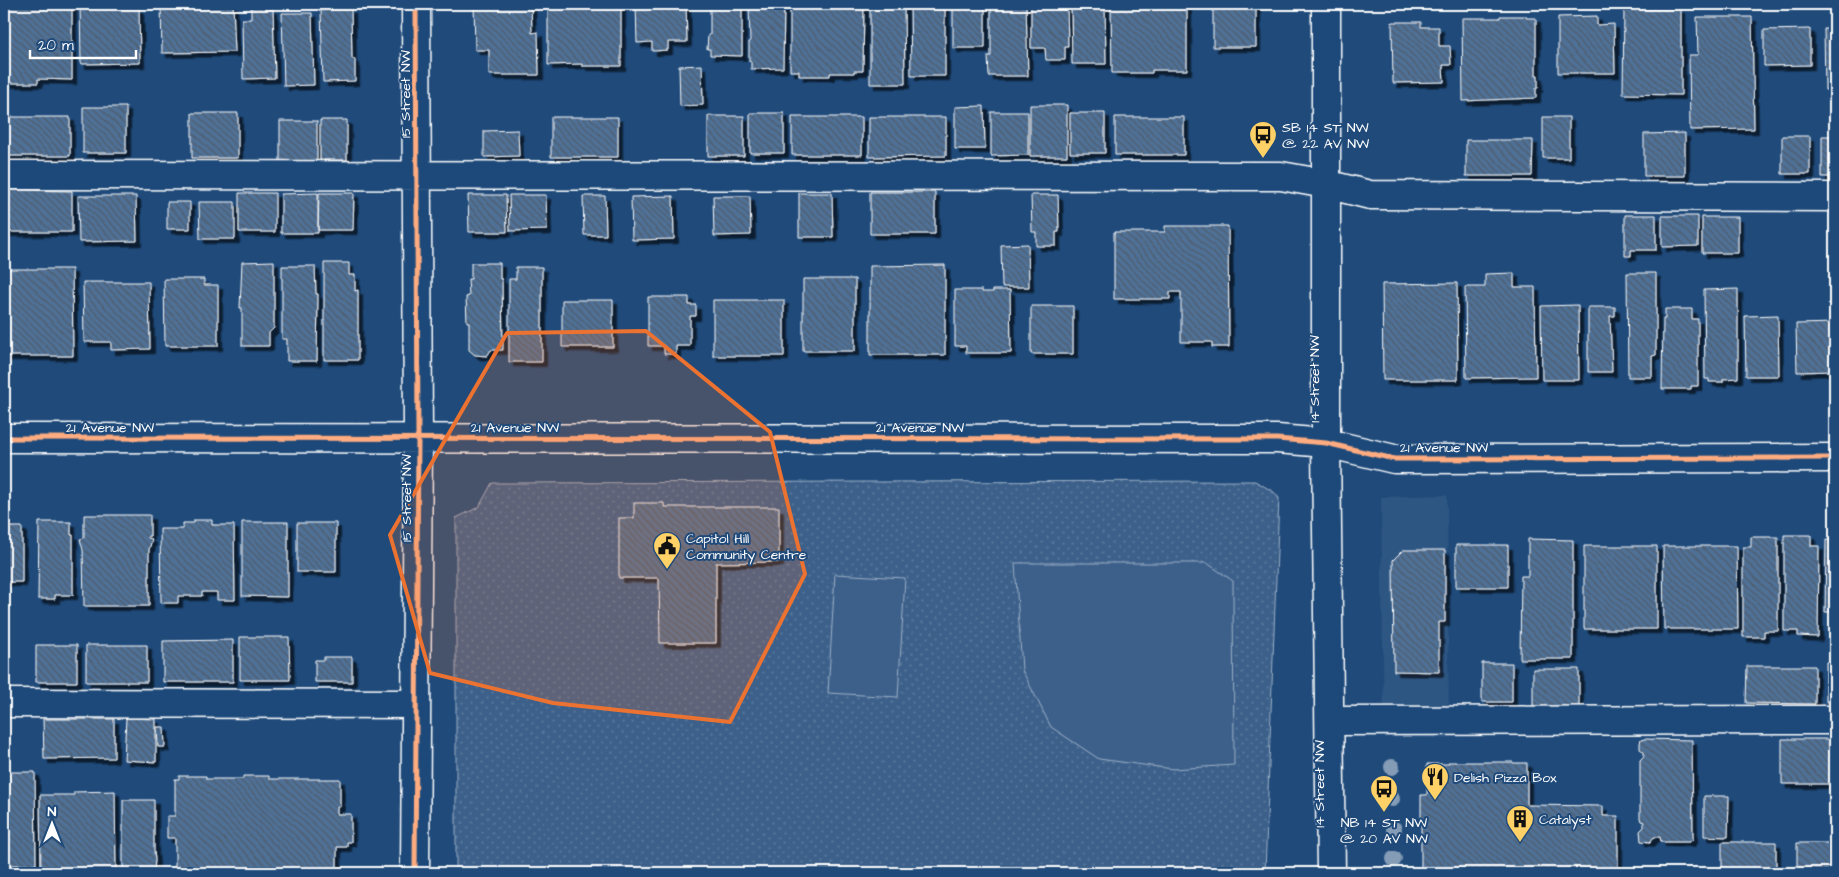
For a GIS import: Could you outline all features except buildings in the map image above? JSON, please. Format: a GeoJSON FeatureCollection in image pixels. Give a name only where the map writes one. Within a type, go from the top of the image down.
{"type":"FeatureCollection","features":[{"type":"Feature","properties":{"kind":"street","name":"15 Street NW"},"geometry":{"type":"LineString","coordinates":[[415,873],[418,438],[416,4]]}},
{"type":"Feature","properties":{"kind":"street","name":"14 Street NW"},"geometry":{"type":"LineString","coordinates":[[1326,4],[1326,443],[1331,873]]}},
{"type":"Feature","properties":{"kind":"street"},"geometry":{"type":"LineString","coordinates":[[4,175],[1281,176],[1326,184],[1370,195],[1835,197]]}},
{"type":"Feature","properties":{"kind":"street","name":"21 Avenue NW"},"geometry":{"type":"LineString","coordinates":[[4,438],[1277,439],[1326,443],[1394,459],[1835,458]]}},
{"type":"Feature","properties":{"kind":"street"},"geometry":{"type":"LineString","coordinates":[[4,703],[416,704]]}},
{"type":"Feature","properties":{"kind":"street"},"geometry":{"type":"LineString","coordinates":[[1330,721],[1835,720]]}},
{"type":"Feature","properties":{"kind":"highlighted area"},"geometry":{"type":"Polygon","coordinates":[[[646,331],[770,432],[805,574],[730,722],[553,703],[430,673],[390,535],[507,333],[646,331]]]}},
{"type":"Feature","properties":{"kind":"shaded area"},"geometry":{"type":"Polygon","coordinates":[[[1255,481],[1274,492],[1279,498],[1265,873],[456,873],[456,518],[479,507],[492,483],[1255,481]]]}},
{"type":"Feature","properties":{"kind":"shaded area"},"geometry":{"type":"Polygon","coordinates":[[[1447,495],[1449,739],[1384,736],[1381,497],[1447,495]]]}},
{"type":"Feature","properties":{"kind":"shaded area"},"geometry":{"type":"Polygon","coordinates":[[[1015,563],[1207,563],[1233,581],[1234,765],[1173,769],[1099,759],[1051,727],[1022,670],[1015,563]]]}},
{"type":"Feature","properties":{"kind":"shaded area"},"geometry":{"type":"Polygon","coordinates":[[[835,574],[905,578],[898,697],[828,693],[835,574]]]}},
{"type":"Feature","properties":{"kind":"cycle path"},"geometry":{"type":"LineString","coordinates":[[415,873],[418,437],[416,4]]}},
{"type":"Feature","properties":{"kind":"cycle path"},"geometry":{"type":"LineString","coordinates":[[4,438],[1277,439],[1326,443],[1394,459],[1835,458]]}},
{"type":"Feature","properties":{"kind":"place","name":"SB 14 ST NW @ 22 AV NW"},"geometry":{"type":"Point","coordinates":[1263,159]}},
{"type":"Feature","properties":{"kind":"place","name":"Capitol Hill Community Centre"},"geometry":{"type":"Point","coordinates":[667,570]}},
{"type":"Feature","properties":{"kind":"place","name":"Delish Pizza Box"},"geometry":{"type":"Point","coordinates":[1435,801]}},
{"type":"Feature","properties":{"kind":"place","name":"NB 14 ST NW @ 20 AV NW"},"geometry":{"type":"Point","coordinates":[1384,813]}},
{"type":"Feature","properties":{"kind":"place","name":"Catalyst"},"geometry":{"type":"Point","coordinates":[1520,843]}}]}
